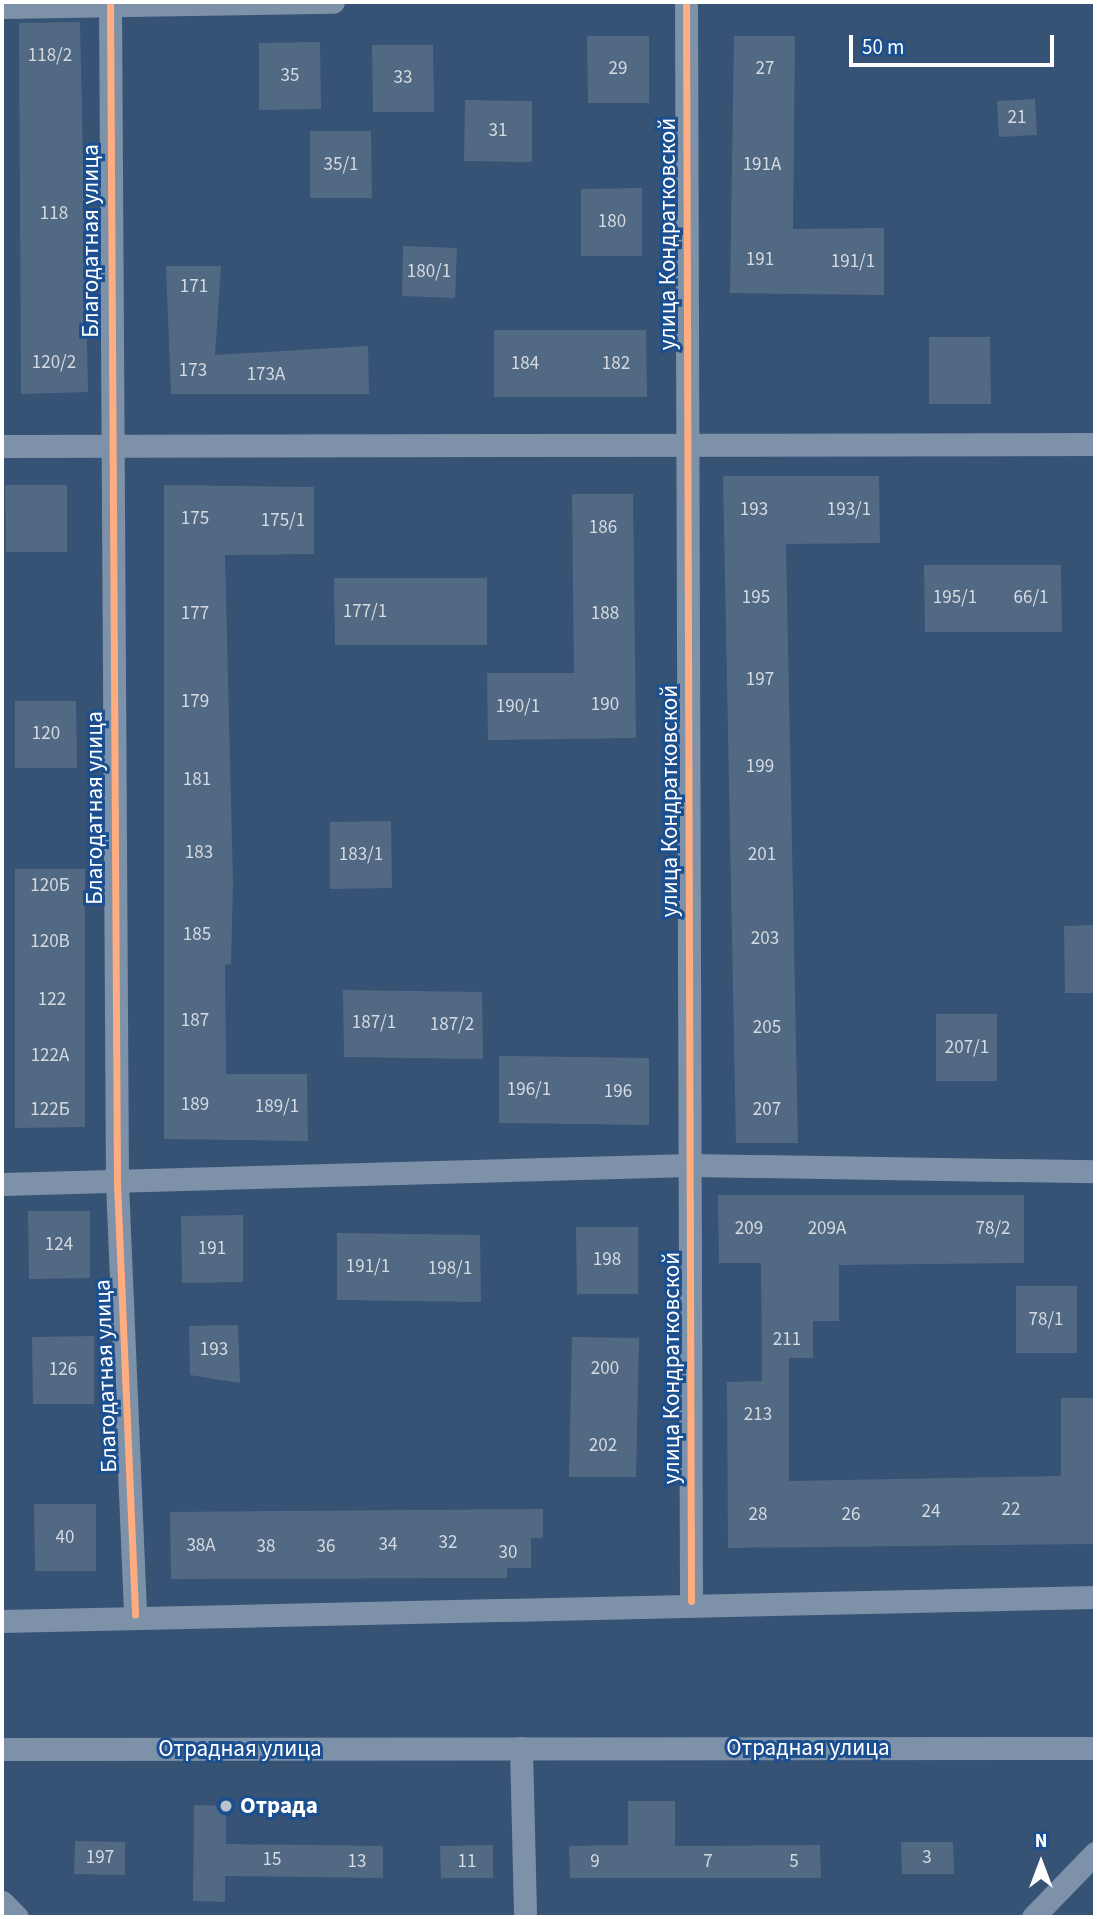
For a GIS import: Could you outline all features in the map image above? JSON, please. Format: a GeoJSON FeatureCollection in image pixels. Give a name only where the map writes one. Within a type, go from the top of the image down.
{"type":"FeatureCollection","features":[{"type":"Feature","properties":{"kind":"street"},"geometry":{"type":"LineString","coordinates":[[2,7],[333,2]]}},
{"type":"Feature","properties":{"kind":"street","name":"улица Кондратковской"},"geometry":{"type":"LineString","coordinates":[[686,2],[691,1601]]}},
{"type":"Feature","properties":{"kind":"street","name":"Благодатная улица"},"geometry":{"type":"LineString","coordinates":[[110,4],[117,1183],[135,1615]]}},
{"type":"Feature","properties":{"kind":"street"},"geometry":{"type":"LineString","coordinates":[[2,446],[688,440],[1095,444]]}},
{"type":"Feature","properties":{"kind":"street"},"geometry":{"type":"LineString","coordinates":[[2,1184],[117,1183],[691,1165],[1095,1171]]}},
{"type":"Feature","properties":{"kind":"street"},"geometry":{"type":"LineString","coordinates":[[2,1621],[135,1615],[691,1601],[1095,1597]]}},
{"type":"Feature","properties":{"kind":"street"},"geometry":{"type":"LineString","coordinates":[[521,1748],[525,1917]]}},
{"type":"Feature","properties":{"kind":"street","name":"Отрадная улица"},"geometry":{"type":"LineString","coordinates":[[2,1749],[1095,1748]]}},
{"type":"Feature","properties":{"kind":"street"},"geometry":{"type":"LineString","coordinates":[[1033,1917],[1095,1853]]}},
{"type":"Feature","properties":{"kind":"street"},"geometry":{"type":"LineString","coordinates":[[2,1902],[18,1917]]}},
{"type":"Feature","properties":{"kind":"building"},"geometry":{"type":"Polygon","coordinates":[[[80,22],[88,392],[21,394],[19,23],[80,22]]]}},
{"type":"Feature","properties":{"kind":"building"},"geometry":{"type":"Polygon","coordinates":[[[587,36],[649,36],[649,103],[588,103],[587,36]]]}},
{"type":"Feature","properties":{"kind":"building"},"geometry":{"type":"Polygon","coordinates":[[[734,36],[795,36],[793,229],[884,228],[884,295],[730,293],[734,36]]]}},
{"type":"Feature","properties":{"kind":"building"},"geometry":{"type":"Polygon","coordinates":[[[320,42],[321,109],[259,110],[259,43],[320,42]]]}},
{"type":"Feature","properties":{"kind":"building"},"geometry":{"type":"Polygon","coordinates":[[[372,45],[433,45],[434,112],[373,112],[372,45]]]}},
{"type":"Feature","properties":{"kind":"building"},"geometry":{"type":"Polygon","coordinates":[[[1035,99],[1037,135],[999,137],[997,101],[1035,99]]]}},
{"type":"Feature","properties":{"kind":"building"},"geometry":{"type":"Polygon","coordinates":[[[465,100],[532,101],[532,162],[464,161],[465,100]]]}},
{"type":"Feature","properties":{"kind":"building"},"geometry":{"type":"Polygon","coordinates":[[[310,131],[371,131],[372,198],[310,198],[310,131]]]}},
{"type":"Feature","properties":{"kind":"building"},"geometry":{"type":"Polygon","coordinates":[[[642,188],[642,256],[581,256],[581,189],[642,188]]]}},
{"type":"Feature","properties":{"kind":"building"},"geometry":{"type":"Polygon","coordinates":[[[403,246],[457,248],[455,298],[402,296],[403,246]]]}},
{"type":"Feature","properties":{"kind":"building"},"geometry":{"type":"Polygon","coordinates":[[[166,266],[221,266],[215,355],[368,346],[369,394],[171,394],[166,266]]]}},
{"type":"Feature","properties":{"kind":"building"},"geometry":{"type":"Polygon","coordinates":[[[494,330],[646,330],[647,397],[494,397],[494,330]]]}},
{"type":"Feature","properties":{"kind":"building"},"geometry":{"type":"Polygon","coordinates":[[[929,337],[990,337],[991,404],[929,404],[929,337]]]}},
{"type":"Feature","properties":{"kind":"building"},"geometry":{"type":"Polygon","coordinates":[[[723,476],[879,476],[880,543],[786,544],[798,1143],[736,1143],[723,476]]]}},
{"type":"Feature","properties":{"kind":"building"},"geometry":{"type":"Polygon","coordinates":[[[5,485],[67,485],[67,552],[6,552],[5,485]]]}},
{"type":"Feature","properties":{"kind":"building"},"geometry":{"type":"Polygon","coordinates":[[[164,485],[314,487],[314,554],[225,555],[233,883],[231,964],[225,965],[226,1074],[307,1074],[308,1141],[164,1139],[164,485]]]}},
{"type":"Feature","properties":{"kind":"building"},"geometry":{"type":"Polygon","coordinates":[[[572,494],[633,494],[636,738],[488,740],[487,673],[574,673],[572,494]]]}},
{"type":"Feature","properties":{"kind":"building"},"geometry":{"type":"Polygon","coordinates":[[[924,565],[1061,565],[1062,632],[925,632],[924,565]]]}},
{"type":"Feature","properties":{"kind":"building"},"geometry":{"type":"Polygon","coordinates":[[[334,578],[487,578],[487,645],[335,645],[334,578]]]}},
{"type":"Feature","properties":{"kind":"building"},"geometry":{"type":"Polygon","coordinates":[[[15,701],[76,701],[77,768],[15,768],[15,701]]]}},
{"type":"Feature","properties":{"kind":"building"},"geometry":{"type":"Polygon","coordinates":[[[391,821],[392,888],[330,889],[330,822],[391,821]]]}},
{"type":"Feature","properties":{"kind":"building"},"geometry":{"type":"Polygon","coordinates":[[[15,869],[85,869],[85,1127],[15,1128],[15,869]]]}},
{"type":"Feature","properties":{"kind":"building"},"geometry":{"type":"Polygon","coordinates":[[[1095,925],[1095,993],[1065,993],[1064,926],[1095,925]]]}},
{"type":"Feature","properties":{"kind":"building"},"geometry":{"type":"Polygon","coordinates":[[[343,990],[482,992],[483,1059],[344,1057],[343,990]]]}},
{"type":"Feature","properties":{"kind":"building"},"geometry":{"type":"Polygon","coordinates":[[[936,1014],[997,1014],[997,1081],[936,1081],[936,1014]]]}},
{"type":"Feature","properties":{"kind":"building"},"geometry":{"type":"Polygon","coordinates":[[[499,1056],[649,1058],[649,1125],[499,1123],[499,1056]]]}},
{"type":"Feature","properties":{"kind":"building"},"geometry":{"type":"Polygon","coordinates":[[[718,1195],[1024,1195],[1024,1263],[839,1265],[839,1321],[813,1321],[813,1358],[789,1358],[789,1481],[1061,1476],[1061,1398],[1095,1398],[1095,1544],[728,1548],[727,1382],[762,1381],[761,1263],[719,1263],[718,1195]]]}},
{"type":"Feature","properties":{"kind":"building"},"geometry":{"type":"Polygon","coordinates":[[[28,1211],[90,1211],[90,1278],[29,1279],[28,1211]]]}},
{"type":"Feature","properties":{"kind":"building"},"geometry":{"type":"Polygon","coordinates":[[[243,1215],[243,1282],[182,1283],[181,1216],[243,1215]]]}},
{"type":"Feature","properties":{"kind":"building"},"geometry":{"type":"Polygon","coordinates":[[[576,1227],[638,1227],[638,1294],[577,1294],[576,1227]]]}},
{"type":"Feature","properties":{"kind":"building"},"geometry":{"type":"Polygon","coordinates":[[[337,1233],[480,1235],[481,1302],[337,1300],[337,1233]]]}},
{"type":"Feature","properties":{"kind":"building"},"geometry":{"type":"Polygon","coordinates":[[[1016,1286],[1077,1286],[1077,1353],[1016,1353],[1016,1286]]]}},
{"type":"Feature","properties":{"kind":"building"},"geometry":{"type":"Polygon","coordinates":[[[238,1325],[240,1383],[190,1375],[189,1326],[238,1325]]]}},
{"type":"Feature","properties":{"kind":"building"},"geometry":{"type":"Polygon","coordinates":[[[94,1336],[94,1404],[33,1404],[32,1337],[94,1336]]]}},
{"type":"Feature","properties":{"kind":"building"},"geometry":{"type":"Polygon","coordinates":[[[572,1337],[639,1338],[636,1477],[569,1477],[572,1337]]]}},
{"type":"Feature","properties":{"kind":"building"},"geometry":{"type":"Polygon","coordinates":[[[34,1504],[96,1504],[96,1571],[35,1571],[34,1504]]]}},
{"type":"Feature","properties":{"kind":"building"},"geometry":{"type":"Polygon","coordinates":[[[543,1509],[543,1538],[531,1538],[531,1568],[507,1568],[507,1578],[171,1579],[170,1512],[543,1509]]]}},
{"type":"Feature","properties":{"kind":"building"},"geometry":{"type":"Polygon","coordinates":[[[628,1801],[675,1801],[675,1846],[820,1845],[821,1878],[570,1878],[569,1846],[628,1845],[628,1801]]]}},
{"type":"Feature","properties":{"kind":"building"},"geometry":{"type":"Polygon","coordinates":[[[194,1805],[226,1806],[226,1844],[383,1846],[383,1878],[225,1876],[225,1902],[193,1901],[194,1805]]]}},
{"type":"Feature","properties":{"kind":"building"},"geometry":{"type":"Polygon","coordinates":[[[75,1841],[125,1842],[125,1875],[74,1874],[75,1841]]]}},
{"type":"Feature","properties":{"kind":"building"},"geometry":{"type":"Polygon","coordinates":[[[901,1842],[953,1842],[954,1874],[902,1874],[901,1842]]]}},
{"type":"Feature","properties":{"kind":"building"},"geometry":{"type":"Polygon","coordinates":[[[493,1845],[493,1878],[441,1878],[440,1846],[493,1845]]]}},
{"type":"Feature","properties":{"kind":"cycle path"},"geometry":{"type":"LineString","coordinates":[[110,2],[117,1183],[135,1615]]}},
{"type":"Feature","properties":{"kind":"cycle path"},"geometry":{"type":"LineString","coordinates":[[686,2],[691,1601]]}},
{"type":"Feature","properties":{"kind":"place","name":"Отрада"},"geometry":{"type":"Point","coordinates":[226,1806]}}]}
